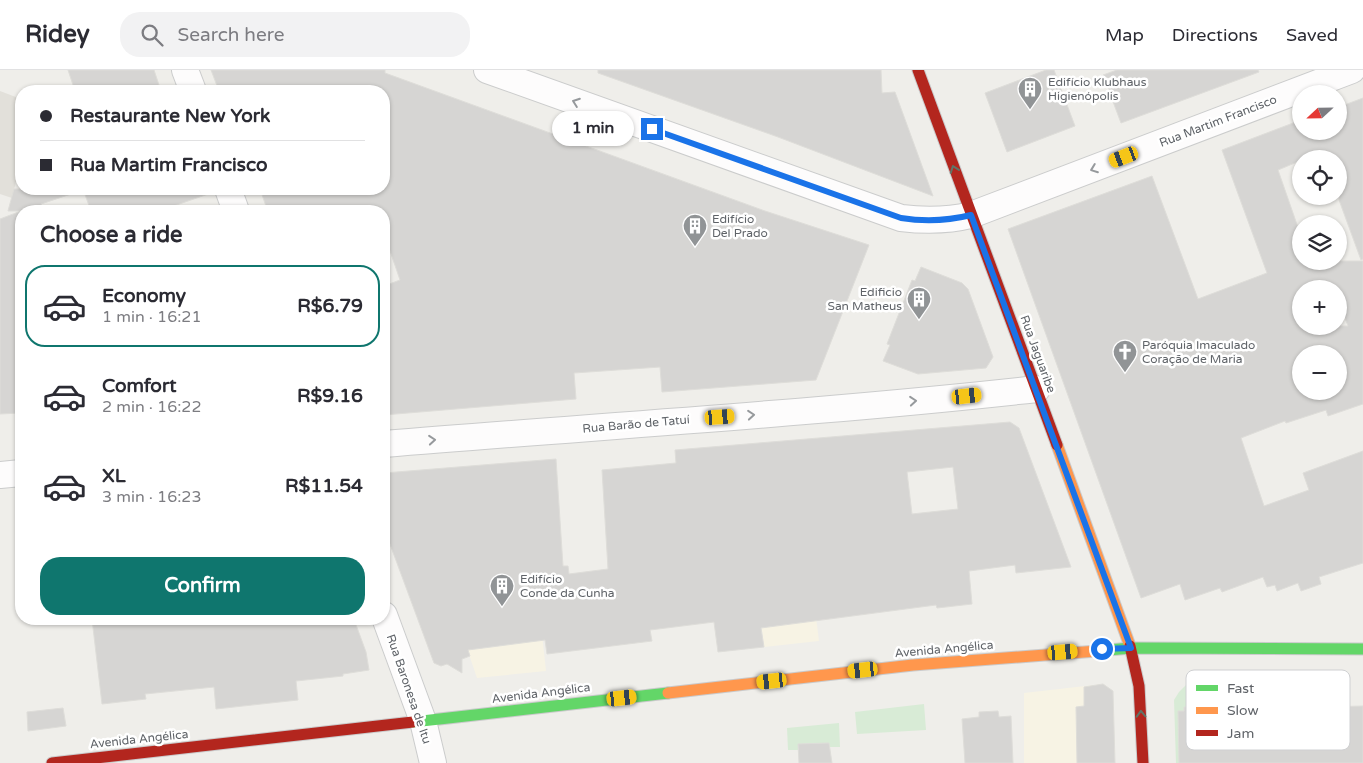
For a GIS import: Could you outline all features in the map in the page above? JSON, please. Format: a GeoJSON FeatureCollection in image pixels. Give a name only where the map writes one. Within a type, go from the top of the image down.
{"type":"FeatureCollection","features":[{"type":"Feature","properties":{"kind":"main road","name":"Rua Jaguaribe"},"geometry":{"type":"LineString","coordinates":[[918,70],[1131,648],[1139,686],[1142,763]]}},
{"type":"Feature","properties":{"kind":"main road","name":"Avenida Angélica"},"geometry":{"type":"LineString","coordinates":[[52,763],[913,665],[1131,648],[1363,649]]}},
{"type":"Feature","properties":{"kind":"street"},"geometry":{"type":"LineString","coordinates":[[185,70],[191,85]]}},
{"type":"Feature","properties":{"kind":"street","name":"Rua Martim Francisco"},"geometry":{"type":"LineString","coordinates":[[487,70],[901,218],[924,221],[948,220],[971,215],[1352,70]]}},
{"type":"Feature","properties":{"kind":"street","name":"Rua Barão de Tatuí"},"geometry":{"type":"LineString","coordinates":[[390,444],[790,412],[1036,389]]}},
{"type":"Feature","properties":{"kind":"street"},"geometry":{"type":"LineString","coordinates":[[0,475],[15,474]]}},
{"type":"Feature","properties":{"kind":"street","name":"Rua Baronesa de Itu"},"geometry":{"type":"LineString","coordinates":[[388,625],[422,721],[433,763]]}},
{"type":"Feature","properties":{"kind":"shaded area"},"geometry":{"type":"Polygon","coordinates":[[[0,91],[15,97],[15,186],[12,198],[0,194],[0,91]]]}},
{"type":"Feature","properties":{"kind":"shaded area"},"geometry":{"type":"Polygon","coordinates":[[[805,529],[819,641],[764,647],[750,533],[805,529]]]}},
{"type":"Feature","properties":{"kind":"shaded area"},"geometry":{"type":"Polygon","coordinates":[[[533,551],[546,671],[477,678],[461,631],[533,551]]]}},
{"type":"Feature","properties":{"kind":"shaded area"},"geometry":{"type":"Polygon","coordinates":[[[1103,684],[1113,691],[1115,763],[1024,763],[1024,693],[1103,684]]]}},
{"type":"Feature","properties":{"kind":"green space"},"geometry":{"type":"Polygon","coordinates":[[[1186,685],[1186,750],[1311,750],[1311,763],[1176,763],[1174,700],[1186,685]]]}},
{"type":"Feature","properties":{"kind":"green space"},"geometry":{"type":"Polygon","coordinates":[[[924,704],[926,730],[857,734],[855,712],[924,704]]]}},
{"type":"Feature","properties":{"kind":"green space"},"geometry":{"type":"Polygon","coordinates":[[[839,723],[840,747],[830,747],[829,743],[798,744],[798,750],[788,750],[787,728],[839,723]]]}},
{"type":"Feature","properties":{"kind":"building"},"geometry":{"type":"Polygon","coordinates":[[[68,70],[154,70],[159,85],[73,85],[68,70]]]}},
{"type":"Feature","properties":{"kind":"building"},"geometry":{"type":"Polygon","coordinates":[[[211,70],[385,70],[385,73],[765,211],[869,245],[816,380],[662,392],[660,367],[574,373],[576,399],[390,414],[390,284],[400,280],[390,251],[390,205],[266,205],[262,195],[390,195],[390,85],[217,85],[211,70]]]}},
{"type":"Feature","properties":{"kind":"building"},"geometry":{"type":"Polygon","coordinates":[[[598,70],[881,70],[882,93],[895,92],[933,196],[778,137],[598,73],[598,70]]]}},
{"type":"Feature","properties":{"kind":"building","name":"Edifício Klubhaus Higienópolis"},"geometry":{"type":"Polygon","coordinates":[[[1046,70],[1054,70],[1075,126],[1007,152],[985,93],[1046,70]]]}},
{"type":"Feature","properties":{"kind":"building"},"geometry":{"type":"Polygon","coordinates":[[[1117,70],[1258,70],[1259,72],[1121,123],[1103,75],[1117,70]]]}},
{"type":"Feature","properties":{"kind":"building"},"geometry":{"type":"Polygon","coordinates":[[[1363,98],[1363,259],[1361,260],[1347,222],[1347,215],[1344,215],[1341,205],[1347,205],[1347,150],[1292,150],[1292,164],[1278,170],[1294,215],[1292,215],[1292,270],[1347,270],[1347,261],[1363,261],[1363,404],[1328,416],[1326,410],[1286,423],[1285,421],[1241,438],[1264,506],[1309,490],[1303,473],[1363,451],[1363,563],[1319,577],[1321,584],[1301,591],[1298,583],[1277,591],[1275,585],[1267,587],[1263,577],[1222,592],[1220,588],[1185,600],[1180,584],[1141,598],[1008,229],[1152,176],[1198,299],[1267,273],[1222,150],[1292,123],[1292,140],[1348,140],[1348,104],[1363,98]]]}},
{"type":"Feature","properties":{"kind":"building"},"geometry":{"type":"Polygon","coordinates":[[[14,189],[15,195],[68,195],[41,205],[15,205],[15,211],[8,211],[14,189]]]}},
{"type":"Feature","properties":{"kind":"building"},"geometry":{"type":"Polygon","coordinates":[[[85,195],[205,195],[176,205],[89,205],[85,195]]]}},
{"type":"Feature","properties":{"kind":"building"},"geometry":{"type":"Polygon","coordinates":[[[15,213],[15,413],[0,414],[0,219],[15,213]]]}},
{"type":"Feature","properties":{"kind":"building"},"geometry":{"type":"Polygon","coordinates":[[[921,267],[962,283],[968,289],[993,357],[986,368],[918,374],[883,361],[890,345],[887,344],[912,280],[915,281],[921,267]]]}},
{"type":"Feature","properties":{"kind":"building"},"geometry":{"type":"Polygon","coordinates":[[[1010,422],[1019,428],[1071,567],[1016,573],[1015,565],[969,571],[972,604],[937,608],[936,605],[761,628],[764,647],[718,652],[714,622],[650,630],[652,641],[547,654],[545,640],[468,650],[470,656],[462,659],[462,673],[447,664],[441,666],[434,663],[390,544],[390,473],[556,459],[563,566],[568,566],[569,574],[608,569],[602,470],[676,463],[675,450],[1010,422]],[[953,467],[907,472],[912,514],[958,509],[953,467]]]}},
{"type":"Feature","properties":{"kind":"building"},"geometry":{"type":"Polygon","coordinates":[[[93,625],[356,625],[366,652],[369,670],[343,674],[343,676],[296,681],[298,700],[216,709],[214,687],[145,694],[146,699],[102,704],[93,625]]]}},
{"type":"Feature","properties":{"kind":"building"},"geometry":{"type":"Polygon","coordinates":[[[1103,684],[1113,691],[1115,763],[1077,763],[1076,707],[1084,706],[1084,687],[1103,684]]]}},
{"type":"Feature","properties":{"kind":"building"},"geometry":{"type":"Polygon","coordinates":[[[1350,706],[1363,706],[1363,763],[1179,763],[1178,711],[1184,711],[1184,707],[1186,707],[1186,750],[1350,750],[1350,706]]]}},
{"type":"Feature","properties":{"kind":"building"},"geometry":{"type":"Polygon","coordinates":[[[63,708],[66,726],[28,731],[27,712],[63,708]]]}},
{"type":"Feature","properties":{"kind":"building"},"geometry":{"type":"Polygon","coordinates":[[[998,711],[999,717],[1011,716],[1013,763],[965,763],[962,719],[979,717],[979,712],[998,711]]]}},
{"type":"Feature","properties":{"kind":"building"},"geometry":{"type":"Polygon","coordinates":[[[829,743],[832,763],[799,763],[798,744],[829,743]]]}},
{"type":"Feature","properties":{"kind":"traffic: fast"},"geometry":{"type":"LineString","coordinates":[[1097,651],[1131,648],[1363,649]]}},
{"type":"Feature","properties":{"kind":"traffic: fast"},"geometry":{"type":"LineString","coordinates":[[413,722],[668,693]]}},
{"type":"Feature","properties":{"kind":"traffic: slow"},"geometry":{"type":"LineString","coordinates":[[1057,445],[1130,646]]}},
{"type":"Feature","properties":{"kind":"traffic: slow"},"geometry":{"type":"LineString","coordinates":[[668,693],[913,665],[1097,651]]}},
{"type":"Feature","properties":{"kind":"traffic: jam"},"geometry":{"type":"LineString","coordinates":[[918,70],[1057,445]]}},
{"type":"Feature","properties":{"kind":"traffic: jam"},"geometry":{"type":"LineString","coordinates":[[1130,646],[1139,686],[1143,763]]}},
{"type":"Feature","properties":{"kind":"traffic: jam"},"geometry":{"type":"LineString","coordinates":[[52,763],[413,722]]}},
{"type":"Feature","properties":{"kind":"place","name":"Edifício Klubhaus Higienópolis"},"geometry":{"type":"Point","coordinates":[1030,110]}},
{"type":"Feature","properties":{"kind":"place","name":"Edifício Del Prado"},"geometry":{"type":"Point","coordinates":[695,247]}},
{"type":"Feature","properties":{"kind":"place","name":"Edificio San Matheus"},"geometry":{"type":"Point","coordinates":[919,320]}},
{"type":"Feature","properties":{"kind":"place","name":"Paróquia Imaculado Coração de Maria"},"geometry":{"type":"Point","coordinates":[1125,373]}},
{"type":"Feature","properties":{"kind":"place","name":"Edifício Conde da Cunha"},"geometry":{"type":"Point","coordinates":[502,607]}},
{"type":"Feature","properties":{"kind":"route"},"geometry":{"type":"LineString","coordinates":[[652,129],[901,218],[924,221],[948,220],[971,215],[1131,648],[1102,649]]}}]}
